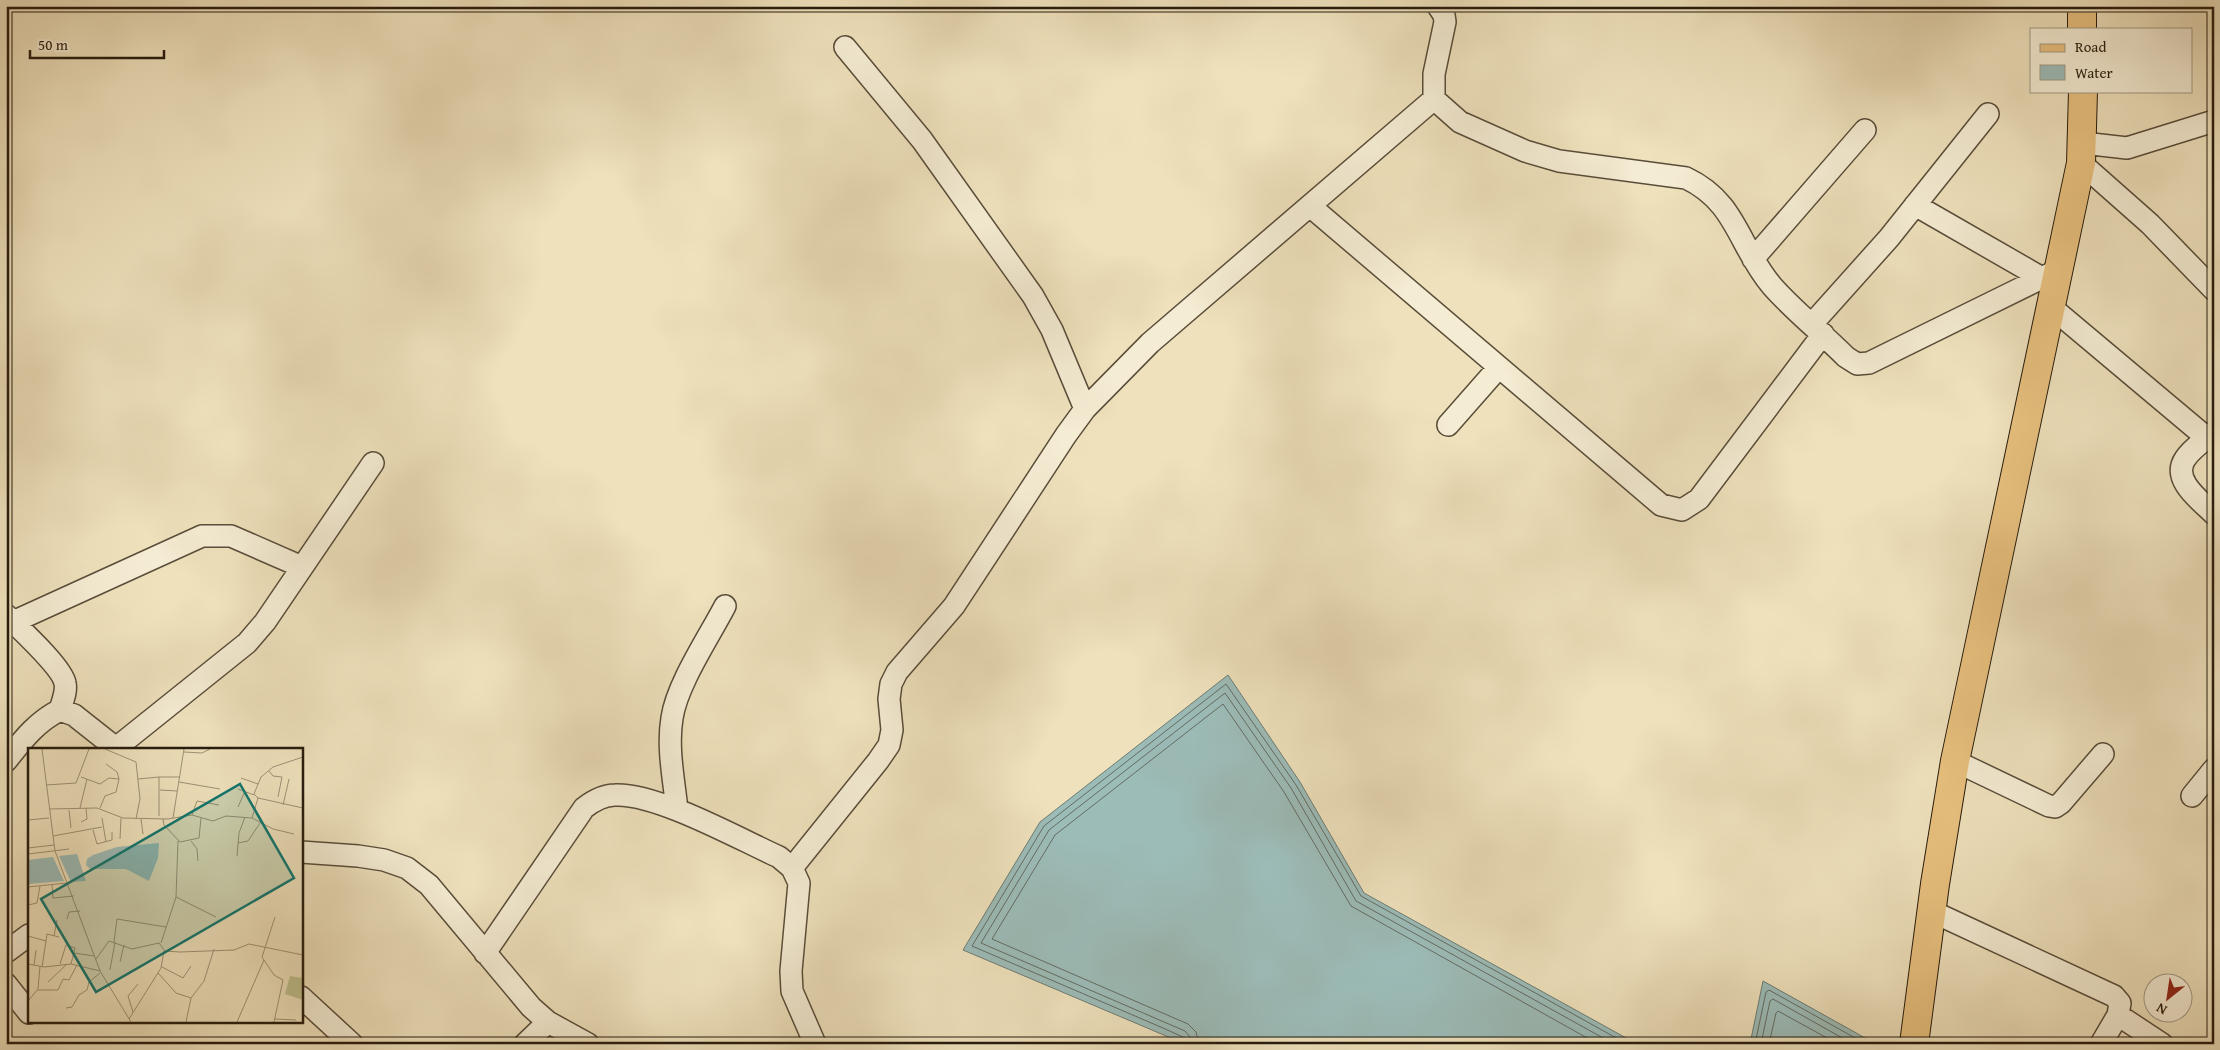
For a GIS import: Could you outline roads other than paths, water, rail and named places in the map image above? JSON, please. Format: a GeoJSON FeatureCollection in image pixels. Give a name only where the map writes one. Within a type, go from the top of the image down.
{"type":"FeatureCollection","features":[{"type":"Feature","properties":{"kind":"main road"},"geometry":{"type":"LineString","coordinates":[[2082,6],[2082,28]]}},
{"type":"Feature","properties":{"kind":"main road"},"geometry":{"type":"LineString","coordinates":[[1914,1044],[1931,911],[1955,761],[2051,307],[2050,274],[2082,153],[2083,92]]}},
{"type":"Feature","properties":{"kind":"street"},"geometry":{"type":"LineString","coordinates":[[1446,9],[1434,74],[1434,99],[1460,122],[1525,151],[1559,161],[1686,178],[1704,187],[1719,201],[1730,216],[1753,259],[1773,287],[1846,357],[1857,364],[1869,363],[2050,274]]}},
{"type":"Feature","properties":{"kind":"street"},"geometry":{"type":"LineString","coordinates":[[846,47],[922,140],[1018,273],[1052,330],[1085,409]]}},
{"type":"Feature","properties":{"kind":"street"},"geometry":{"type":"LineString","coordinates":[[792,868],[889,745],[892,730],[889,699],[891,684],[897,672],[954,606],[1085,409],[1150,343],[1434,99]]}},
{"type":"Feature","properties":{"kind":"street"},"geometry":{"type":"LineString","coordinates":[[1310,206],[1661,505],[1682,510],[1699,499],[1817,329],[1988,114]]}},
{"type":"Feature","properties":{"kind":"street"},"geometry":{"type":"LineString","coordinates":[[2082,153],[2127,148],[2214,121]]}},
{"type":"Feature","properties":{"kind":"street"},"geometry":{"type":"LineString","coordinates":[[1753,259],[1865,130]]}},
{"type":"Feature","properties":{"kind":"street"},"geometry":{"type":"LineString","coordinates":[[2082,153],[2214,290]]}},
{"type":"Feature","properties":{"kind":"street"},"geometry":{"type":"LineString","coordinates":[[1915,205],[2050,274]]}},
{"type":"Feature","properties":{"kind":"street"},"geometry":{"type":"LineString","coordinates":[[2051,307],[2210,435],[2184,459],[2181,470],[2184,482],[2214,514]]}},
{"type":"Feature","properties":{"kind":"street"},"geometry":{"type":"LineString","coordinates":[[1448,425],[1499,367]]}},
{"type":"Feature","properties":{"kind":"street"},"geometry":{"type":"LineString","coordinates":[[60,710],[74,714],[116,748],[247,643],[265,622],[373,463]]}},
{"type":"Feature","properties":{"kind":"street"},"geometry":{"type":"LineString","coordinates":[[6,762],[32,729],[60,710],[66,692],[65,682],[56,668],[10,618],[202,536],[232,536],[302,567]]}},
{"type":"Feature","properties":{"kind":"street"},"geometry":{"type":"LineString","coordinates":[[677,810],[670,743],[672,716],[684,683],[725,606]]}},
{"type":"Feature","properties":{"kind":"street"},"geometry":{"type":"LineString","coordinates":[[1955,761],[2049,806],[2055,807],[2061,803],[2102,754]]}},
{"type":"Feature","properties":{"kind":"street"},"geometry":{"type":"LineString","coordinates":[[2192,796],[2214,769]]}},
{"type":"Feature","properties":{"kind":"street"},"geometry":{"type":"LineString","coordinates":[[485,953],[584,808],[598,798],[615,795],[644,800],[677,810],[779,857],[792,868],[799,883],[791,972],[792,991],[815,1044]]}},
{"type":"Feature","properties":{"kind":"street"},"geometry":{"type":"LineString","coordinates":[[302,852],[358,856],[384,860],[407,868],[429,885],[531,1007],[548,1022],[588,1044]]}},
{"type":"Feature","properties":{"kind":"street"},"geometry":{"type":"LineString","coordinates":[[1931,911],[2114,996],[2120,1003],[2118,1015],[2101,1044]]}},
{"type":"Feature","properties":{"kind":"street"},"geometry":{"type":"LineString","coordinates":[[6,952],[28,936]]}},
{"type":"Feature","properties":{"kind":"street"},"geometry":{"type":"LineString","coordinates":[[6,984],[28,1011]]}},
{"type":"Feature","properties":{"kind":"street"},"geometry":{"type":"LineString","coordinates":[[302,998],[352,1044]]}},
{"type":"Feature","properties":{"kind":"street"},"geometry":{"type":"LineString","coordinates":[[2118,1015],[2162,1044]]}},
{"type":"Feature","properties":{"kind":"street"},"geometry":{"type":"LineString","coordinates":[[526,1044],[548,1022]]}},
{"type":"Feature","properties":{"kind":"water"},"geometry":{"type":"Polygon","coordinates":[[[1228,675],[1300,782],[1364,893],[1637,1044],[1185,1044],[963,950],[1040,822],[1228,675]]]}},
{"type":"Feature","properties":{"kind":"water"},"geometry":{"type":"Polygon","coordinates":[[[1763,981],[1876,1044],[1750,1044],[1763,981]]]}}]}
